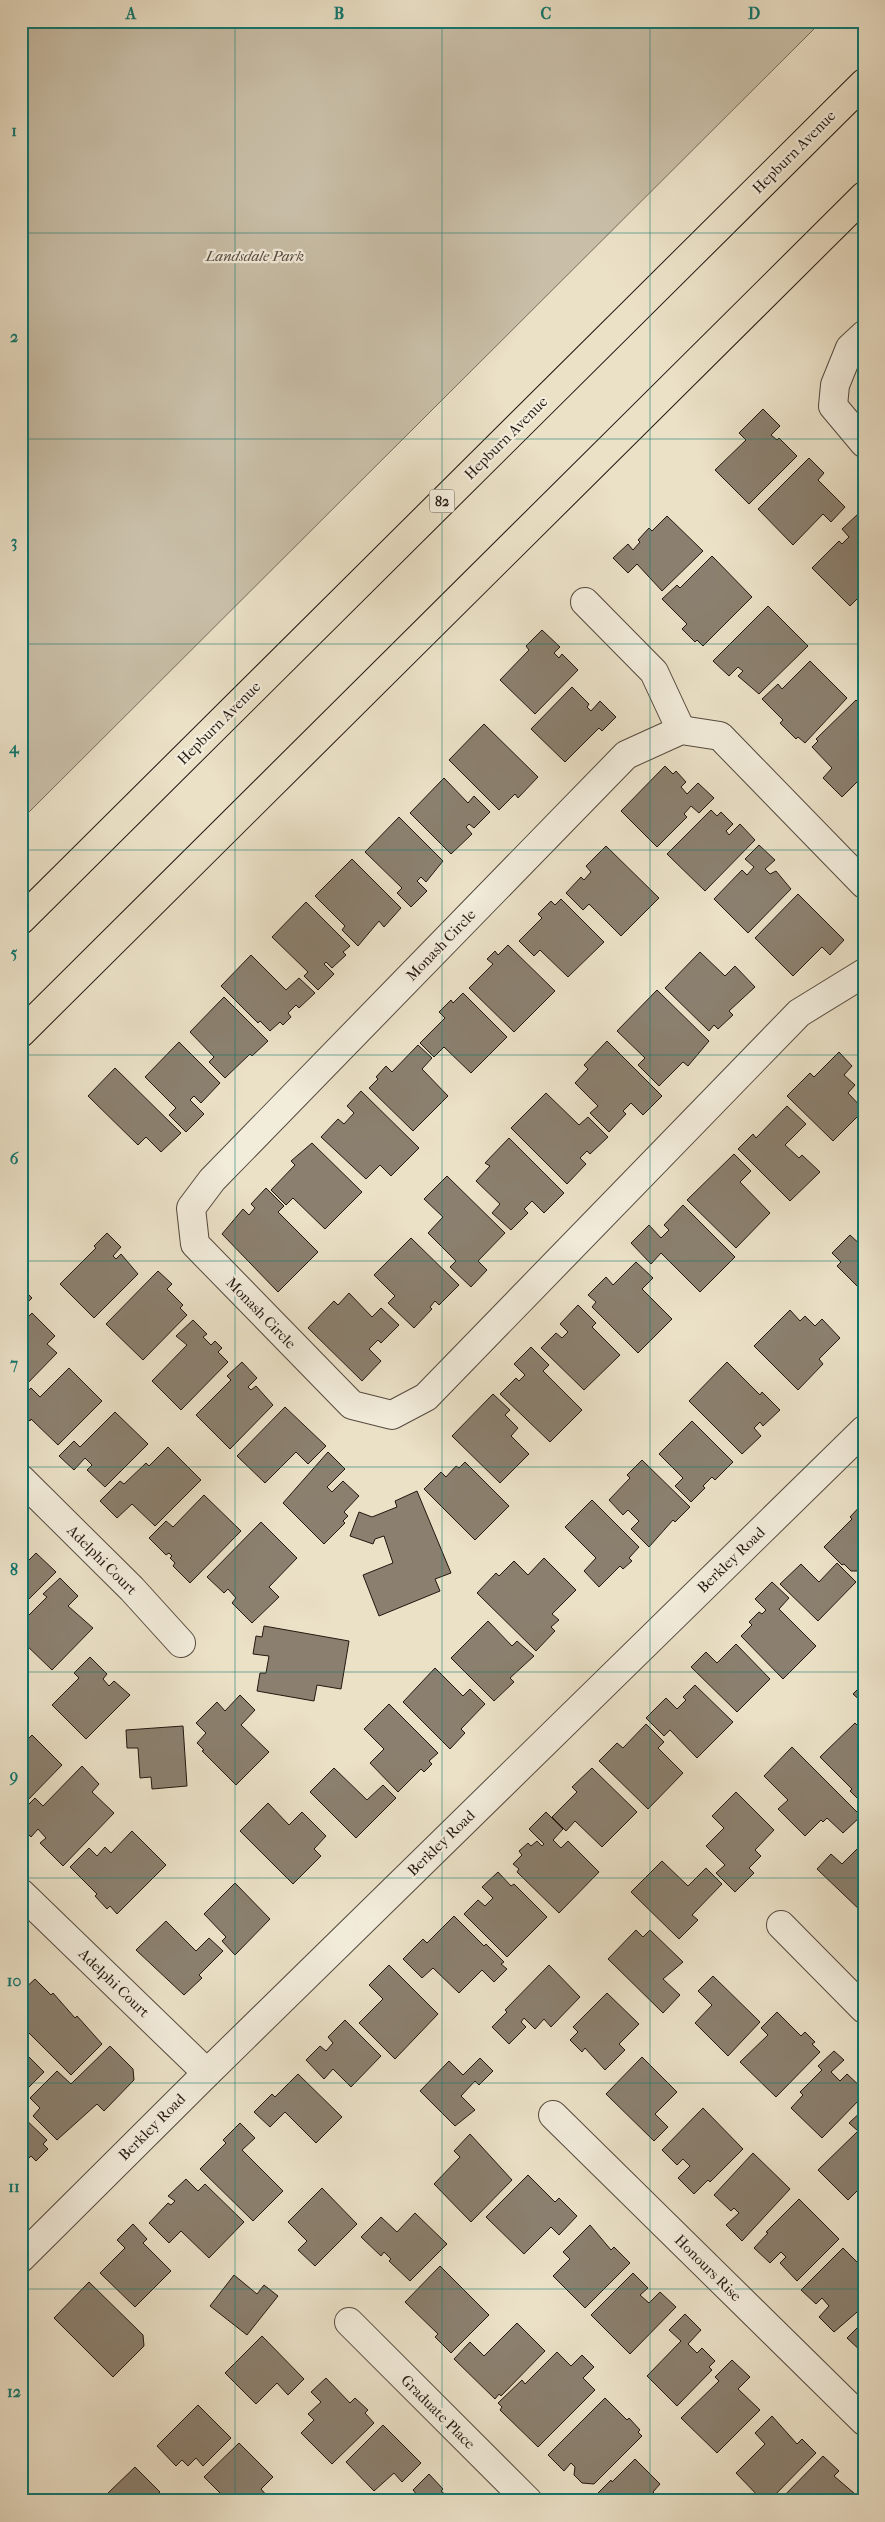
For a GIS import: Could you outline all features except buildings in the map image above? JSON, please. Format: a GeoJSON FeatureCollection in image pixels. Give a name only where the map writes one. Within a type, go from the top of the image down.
{"type":"FeatureCollection","features":[{"type":"Feature","properties":{"kind":"main road","name":"Hepburn Avenue"},"geometry":{"type":"LineString","coordinates":[[21,920],[864,83]]}},
{"type":"Feature","properties":{"kind":"main road"},"geometry":{"type":"LineString","coordinates":[[21,1033],[864,196]]}},
{"type":"Feature","properties":{"kind":"street"},"geometry":{"type":"LineString","coordinates":[[864,335],[850,348],[835,385],[833,406],[864,442]]}},
{"type":"Feature","properties":{"kind":"street"},"geometry":{"type":"LineString","coordinates":[[585,602],[654,672],[681,730],[720,736],[864,884]]}},
{"type":"Feature","properties":{"kind":"street","name":"Monash Circle"},"geometry":{"type":"LineString","coordinates":[[681,730],[626,755],[212,1180],[191,1208],[195,1244],[352,1405],[392,1415],[426,1397],[799,1013],[864,973]]}},
{"type":"Feature","properties":{"kind":"street","name":"Berkley Road"},"geometry":{"type":"LineString","coordinates":[[21,2258],[206,2073],[864,1430]]}},
{"type":"Feature","properties":{"kind":"street","name":"Adelphi Court"},"geometry":{"type":"LineString","coordinates":[[21,1479],[132,1589],[181,1643]]}},
{"type":"Feature","properties":{"kind":"street","name":"Adelphi Court"},"geometry":{"type":"LineString","coordinates":[[21,1892],[206,2073]]}},
{"type":"Feature","properties":{"kind":"street"},"geometry":{"type":"LineString","coordinates":[[781,1925],[864,2010]]}},
{"type":"Feature","properties":{"kind":"street","name":"Honours Rise"},"geometry":{"type":"LineString","coordinates":[[553,2115],[864,2421]]}},
{"type":"Feature","properties":{"kind":"street","name":"Graduate Place"},"geometry":{"type":"LineString","coordinates":[[349,2322],[528,2501]]}},
{"type":"Feature","properties":{"kind":"green space","name":"Landsdale Park"},"geometry":{"type":"Polygon","coordinates":[[[21,21],[822,21],[21,820],[21,21]]]}}]}
